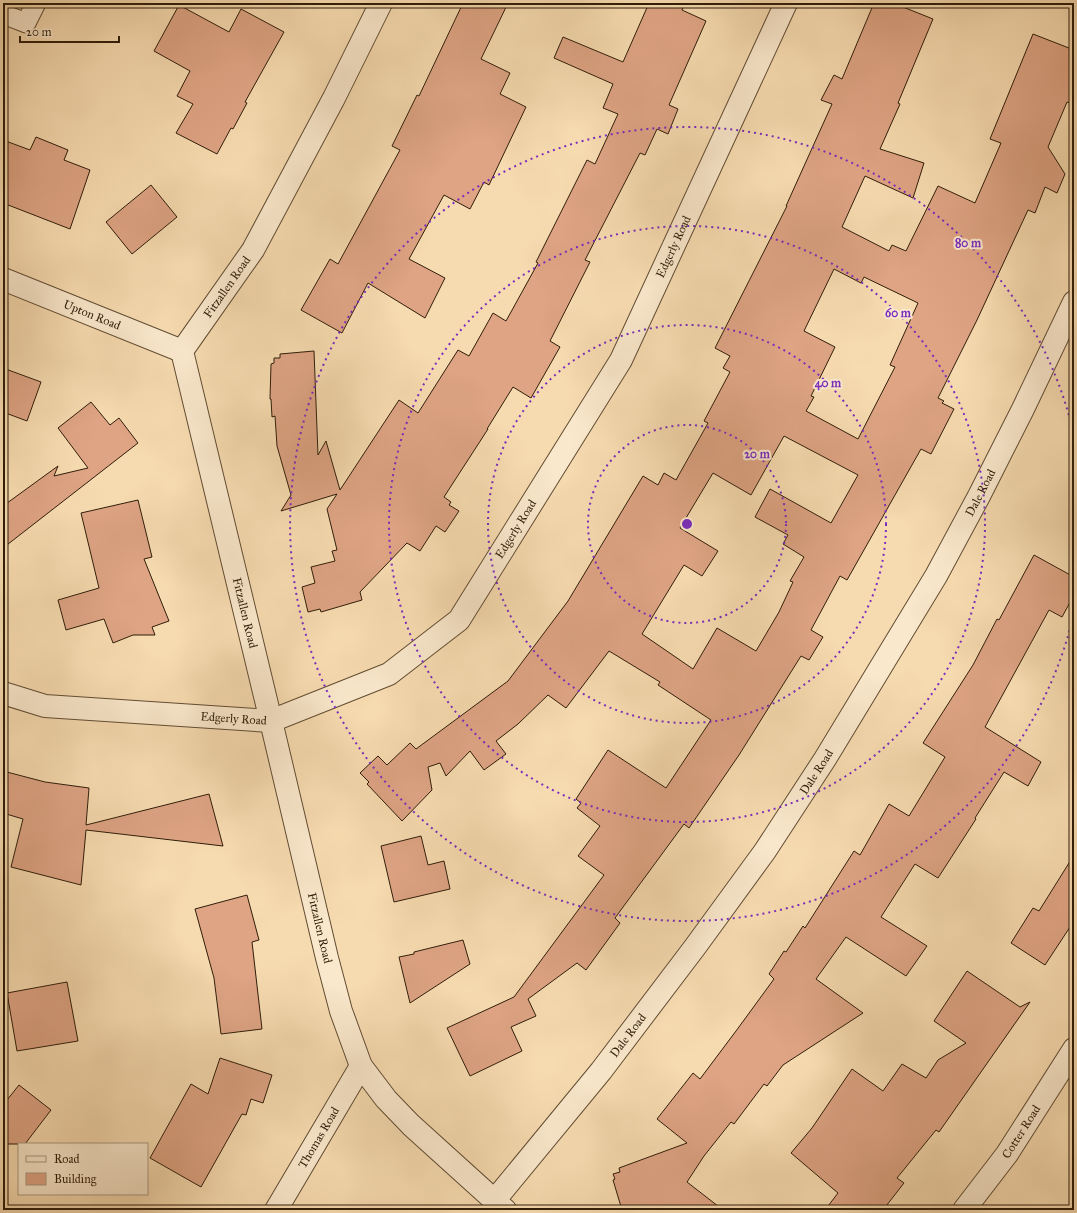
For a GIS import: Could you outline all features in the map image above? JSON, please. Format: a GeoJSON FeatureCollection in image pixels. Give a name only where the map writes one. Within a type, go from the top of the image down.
{"type":"FeatureCollection","features":[{"type":"Feature","properties":{"kind":"street","name":"Fitzallen Road"},"geometry":{"type":"LineString","coordinates":[[381,3],[334,98],[253,250],[182,351],[327,958],[341,1011],[361,1066],[386,1099],[411,1125],[500,1206]]}},
{"type":"Feature","properties":{"kind":"street","name":"Edgerly Road"},"geometry":{"type":"LineString","coordinates":[[3,693],[45,706],[271,721],[389,674],[459,620],[621,360],[786,3]]}},
{"type":"Feature","properties":{"kind":"street","name":"Upton Road"},"geometry":{"type":"LineString","coordinates":[[3,279],[182,351]]}},
{"type":"Feature","properties":{"kind":"street","name":"Dale Road"},"geometry":{"type":"LineString","coordinates":[[500,1206],[695,948],[765,851],[825,759],[936,576],[1023,409],[1074,302]]}},
{"type":"Feature","properties":{"kind":"street","name":"Cotter Road"},"geometry":{"type":"LineString","coordinates":[[964,1210],[1007,1154],[1074,1050]]}},
{"type":"Feature","properties":{"kind":"street","name":"Thomas Road"},"geometry":{"type":"LineString","coordinates":[[276,1210],[361,1066]]}},
{"type":"Feature","properties":{"kind":"lane"},"geometry":{"type":"LineString","coordinates":[[3,14],[26,23],[36,3]]}},
{"type":"Feature","properties":{"kind":"building"},"geometry":{"type":"Polygon","coordinates":[[[463,3],[508,3],[481,59],[510,73],[500,94],[526,107],[489,185],[484,182],[470,209],[444,195],[409,259],[445,278],[425,318],[368,283],[342,333],[301,310],[330,259],[338,264],[400,150],[392,146],[417,95],[419,96],[463,3]]]}},
{"type":"Feature","properties":{"kind":"building"},"geometry":{"type":"Polygon","coordinates":[[[649,3],[685,3],[682,10],[706,21],[669,105],[678,109],[668,134],[657,129],[645,155],[640,153],[585,260],[590,262],[550,341],[560,347],[531,398],[513,387],[444,497],[451,502],[449,505],[459,511],[445,532],[436,526],[420,551],[407,543],[360,592],[362,600],[321,612],[320,609],[308,612],[302,587],[315,583],[311,567],[335,561],[332,551],[337,550],[327,509],[337,494],[281,511],[291,495],[277,446],[275,416],[272,417],[270,399],[271,364],[274,363],[274,358],[280,358],[280,354],[314,351],[318,455],[326,441],[340,490],[399,400],[418,413],[458,350],[469,356],[493,313],[506,321],[538,263],[536,262],[587,160],[595,164],[618,114],[603,108],[613,84],[554,58],[563,37],[623,62],[649,3]]]}},
{"type":"Feature","properties":{"kind":"building"},"geometry":{"type":"Polygon","coordinates":[[[874,3],[893,3],[933,19],[898,103],[900,104],[880,149],[924,163],[913,198],[865,176],[842,227],[889,251],[892,245],[906,251],[938,186],[975,203],[1001,143],[990,139],[1033,34],[1074,50],[1074,104],[1067,102],[1048,147],[1065,174],[1057,193],[1045,187],[1035,213],[1028,210],[977,320],[938,398],[944,401],[942,403],[954,409],[931,454],[921,449],[847,580],[840,576],[811,630],[823,637],[809,660],[801,656],[739,755],[689,828],[684,824],[615,918],[620,923],[586,970],[577,963],[528,999],[536,1016],[511,1027],[522,1051],[470,1076],[447,1028],[514,997],[604,875],[578,856],[600,826],[577,808],[581,803],[576,799],[608,750],[666,788],[711,720],[658,685],[660,682],[609,651],[566,708],[548,695],[518,724],[496,741],[506,754],[484,770],[470,751],[446,776],[440,763],[428,767],[432,790],[402,821],[367,784],[369,782],[360,773],[378,756],[387,765],[410,743],[416,749],[508,681],[568,601],[643,476],[658,485],[664,473],[676,480],[708,423],[704,421],[730,372],[723,368],[730,356],[715,348],[787,206],[832,104],[821,100],[834,75],[842,79],[874,3]],[[834,269],[804,331],[835,347],[811,396],[814,397],[806,411],[858,439],[895,367],[890,365],[918,303],[864,277],[861,283],[834,269]],[[784,436],[751,495],[713,473],[680,528],[718,551],[702,576],[684,565],[642,634],[693,669],[717,628],[756,651],[779,612],[793,582],[790,581],[804,557],[783,544],[788,535],[755,517],[770,489],[831,523],[858,475],[784,436]]]}},
{"type":"Feature","properties":{"kind":"building"},"geometry":{"type":"Polygon","coordinates":[[[179,5],[229,32],[241,9],[284,32],[245,102],[247,103],[233,129],[231,128],[217,154],[176,133],[193,104],[177,96],[190,71],[154,51],[179,5]]]}},
{"type":"Feature","properties":{"kind":"building"},"geometry":{"type":"Polygon","coordinates":[[[36,137],[68,150],[64,160],[90,170],[70,229],[3,203],[3,140],[30,150],[36,137]]]}},
{"type":"Feature","properties":{"kind":"building"},"geometry":{"type":"Polygon","coordinates":[[[151,185],[177,217],[132,254],[106,222],[151,185]]]}},
{"type":"Feature","properties":{"kind":"building"},"geometry":{"type":"Polygon","coordinates":[[[3,368],[41,382],[27,421],[3,412],[3,368]]]}},
{"type":"Feature","properties":{"kind":"building"},"geometry":{"type":"Polygon","coordinates":[[[91,402],[110,425],[119,418],[138,443],[3,548],[3,506],[58,466],[54,476],[88,468],[58,428],[91,402]]]}},
{"type":"Feature","properties":{"kind":"building"},"geometry":{"type":"Polygon","coordinates":[[[138,500],[152,557],[144,559],[169,621],[152,627],[155,635],[133,635],[113,643],[104,619],[66,630],[58,600],[99,588],[81,513],[138,500]]]}},
{"type":"Feature","properties":{"kind":"building"},"geometry":{"type":"Polygon","coordinates":[[[1034,555],[1074,577],[1074,595],[1062,617],[1049,610],[985,727],[1041,762],[1028,786],[1004,772],[938,878],[915,864],[881,917],[927,946],[906,976],[846,937],[816,979],[863,1013],[783,1065],[767,1086],[764,1084],[734,1124],[731,1122],[704,1156],[687,1182],[723,1210],[622,1210],[613,1180],[615,1179],[613,1174],[620,1172],[619,1168],[687,1143],[657,1119],[693,1073],[700,1079],[736,1031],[774,979],[769,974],[784,951],[786,952],[803,926],[805,928],[854,851],[860,855],[889,804],[909,816],[945,757],[923,743],[973,665],[997,619],[999,620],[1034,555]]]}},
{"type":"Feature","properties":{"kind":"building"},"geometry":{"type":"Polygon","coordinates":[[[3,771],[45,782],[89,788],[86,825],[209,794],[223,846],[86,830],[81,885],[11,867],[23,819],[3,813],[3,771]]]}},
{"type":"Feature","properties":{"kind":"building"},"geometry":{"type":"Polygon","coordinates":[[[421,836],[428,865],[444,861],[450,889],[394,902],[381,846],[421,836]]]}},
{"type":"Feature","properties":{"kind":"building"},"geometry":{"type":"Polygon","coordinates":[[[1074,855],[1074,921],[1045,965],[1011,943],[1033,908],[1039,911],[1074,855]]]}},
{"type":"Feature","properties":{"kind":"building"},"geometry":{"type":"Polygon","coordinates":[[[247,895],[259,940],[252,942],[262,1029],[221,1034],[214,978],[195,909],[247,895]]]}},
{"type":"Feature","properties":{"kind":"building"},"geometry":{"type":"Polygon","coordinates":[[[463,940],[470,964],[410,1003],[399,957],[463,940]]]}},
{"type":"Feature","properties":{"kind":"building"},"geometry":{"type":"Polygon","coordinates":[[[967,971],[1020,1007],[1030,1002],[939,1132],[936,1130],[897,1178],[904,1183],[883,1210],[825,1210],[838,1193],[791,1153],[812,1128],[852,1069],[883,1091],[902,1064],[926,1078],[938,1060],[966,1043],[934,1021],[967,971]]]}},
{"type":"Feature","properties":{"kind":"building"},"geometry":{"type":"Polygon","coordinates":[[[67,982],[78,1041],[17,1051],[7,993],[67,982]]]}},
{"type":"Feature","properties":{"kind":"building"},"geometry":{"type":"Polygon","coordinates":[[[220,1058],[272,1075],[263,1103],[251,1099],[246,1115],[242,1114],[201,1187],[150,1158],[191,1084],[208,1094],[220,1058]]]}},
{"type":"Feature","properties":{"kind":"building"},"geometry":{"type":"Polygon","coordinates":[[[19,1085],[51,1110],[26,1143],[3,1144],[3,1105],[19,1085]]]}}]}
